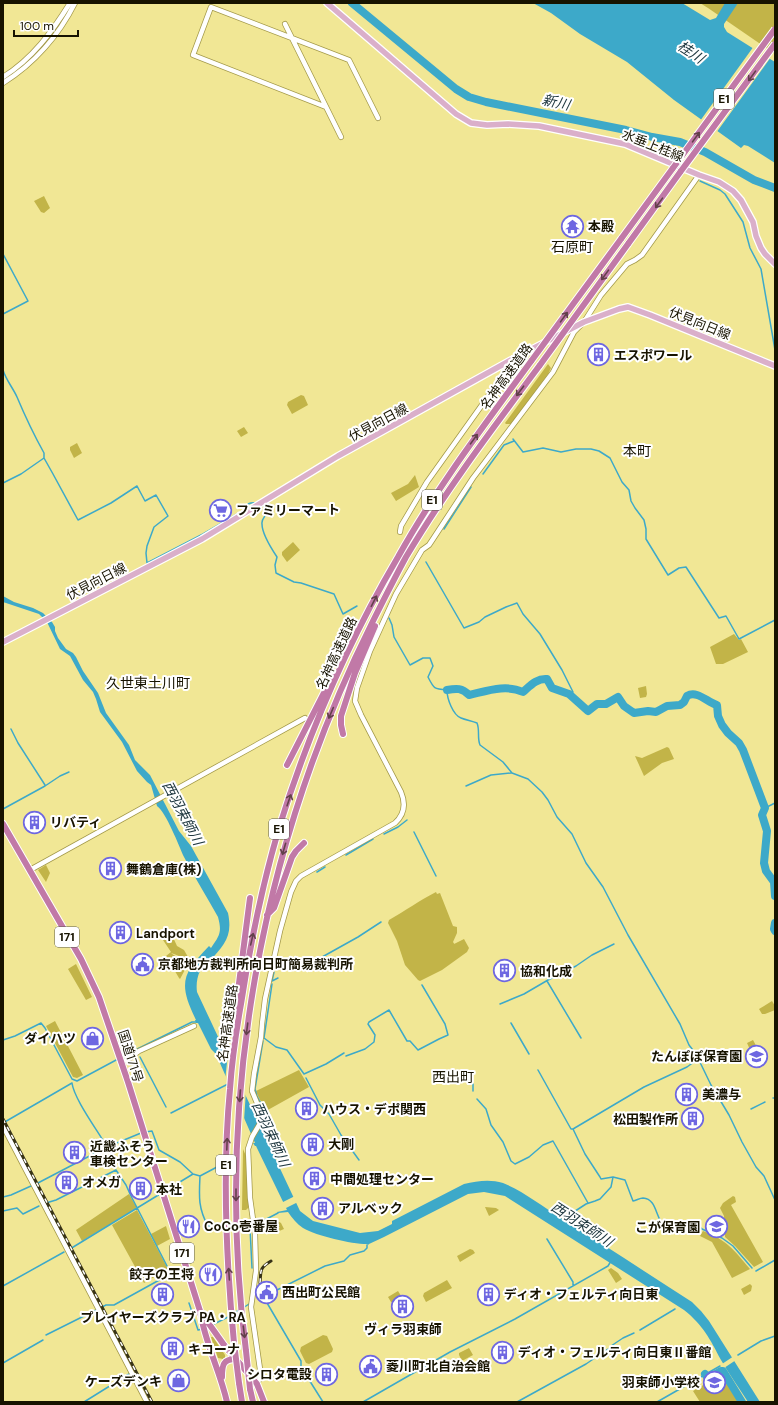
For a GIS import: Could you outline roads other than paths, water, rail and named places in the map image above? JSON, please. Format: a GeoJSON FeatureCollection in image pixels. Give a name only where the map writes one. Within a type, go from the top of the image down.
{"type":"FeatureCollection","features":[{"type":"Feature","properties":{"kind":"highway","name":"名神高速道路"},"geometry":{"type":"LineString","coordinates":[[242,1402],[234,1343],[226,1226],[229,1098],[240,990],[266,875],[279,828],[300,766],[336,674],[344,661],[374,599],[412,532],[454,468],[496,409],[775,29]]}},
{"type":"Feature","properties":{"kind":"highway","name":"名神高速道路"},"geometry":{"type":"LineString","coordinates":[[253,1402],[250,1389],[241,1310],[236,1226],[236,1175],[241,1072],[250,1000],[258,956],[278,869],[294,815],[323,733],[346,677],[353,668],[383,602],[419,536],[460,473],[775,44]]}},
{"type":"Feature","properties":{"kind":"highway"},"geometry":{"type":"LineString","coordinates":[[343,734],[340,725],[341,716],[352,680],[353,668]]}},
{"type":"Feature","properties":{"kind":"highway"},"geometry":{"type":"LineString","coordinates":[[287,765],[330,679],[336,674]]}},
{"type":"Feature","properties":{"kind":"highway","name":"国道171号"},"geometry":{"type":"LineString","coordinates":[[3,824],[81,959],[99,997],[121,1059],[200,1312],[207,1327],[227,1402]]}},
{"type":"Feature","properties":{"kind":"highway"},"geometry":{"type":"LineString","coordinates":[[267,915],[274,908],[294,853],[304,843]]}},
{"type":"Feature","properties":{"kind":"highway"},"geometry":{"type":"LineString","coordinates":[[240,990],[250,898]]}},
{"type":"Feature","properties":{"kind":"highway","name":"国道171号"},"geometry":{"type":"LineString","coordinates":[[207,1327],[257,1384],[264,1402]]}},
{"type":"Feature","properties":{"kind":"highway"},"geometry":{"type":"LineString","coordinates":[[222,1380],[222,1370],[225,1361],[236,1359]]}},
{"type":"Feature","properties":{"kind":"main road","name":"水垂上桂線"},"geometry":{"type":"LineString","coordinates":[[328,3],[456,114],[471,123],[539,126],[625,144],[699,176],[719,182],[729,187],[737,195],[750,215],[761,248],[775,264]]}},
{"type":"Feature","properties":{"kind":"main road","name":"伏見向日線"},"geometry":{"type":"LineString","coordinates":[[3,642],[39,622],[202,539],[338,456],[511,360],[584,322],[620,308],[628,308],[671,323],[775,366]]}},
{"type":"Feature","properties":{"kind":"street"},"geometry":{"type":"LineString","coordinates":[[3,77],[17,68],[59,25],[70,3]]}},
{"type":"Feature","properties":{"kind":"street"},"geometry":{"type":"LineString","coordinates":[[3,82],[20,71],[38,56],[75,3]]}},
{"type":"Feature","properties":{"kind":"street"},"geometry":{"type":"LineString","coordinates":[[326,107],[193,55],[211,7],[349,60],[378,118]]}},
{"type":"Feature","properties":{"kind":"street"},"geometry":{"type":"LineString","coordinates":[[285,24],[341,137]]}},
{"type":"Feature","properties":{"kind":"street"},"geometry":{"type":"LineString","coordinates":[[257,1384],[261,1376],[251,1307],[256,1271],[254,1225],[250,1198],[248,1149],[252,1137],[262,1120],[262,1115],[252,1091],[261,1037],[265,999],[278,938],[291,892],[296,881],[301,876],[395,823],[400,819],[403,813],[404,799],[361,715],[356,701],[359,683],[370,651],[396,594],[422,550],[429,546],[434,540],[473,478],[553,372],[574,332],[584,322],[622,269],[627,264],[642,255],[699,176]]}},
{"type":"Feature","properties":{"kind":"street"},"geometry":{"type":"LineString","coordinates":[[400,532],[401,526],[428,482],[496,387],[509,367],[511,360]]}},
{"type":"Feature","properties":{"kind":"street"},"geometry":{"type":"LineString","coordinates":[[30,870],[305,718]]}},
{"type":"Feature","properties":{"kind":"street"},"geometry":{"type":"LineString","coordinates":[[121,1059],[130,1058],[139,1051],[194,1026]]}},
{"type":"Feature","properties":{"kind":"street"},"geometry":{"type":"LineString","coordinates":[[3,1126],[147,1402]]}},
{"type":"Feature","properties":{"kind":"water","name":"桂川"},"geometry":{"type":"Polygon","coordinates":[[[533,3],[682,3],[710,20],[716,18],[725,3],[738,3],[724,24],[727,32],[775,62],[775,163],[748,146],[744,145],[741,148],[674,100],[627,62],[580,34],[551,13],[533,3]]]}},
{"type":"Feature","properties":{"kind":"water"},"geometry":{"type":"Polygon","coordinates":[[[3,596],[14,602],[43,613],[52,622],[58,638],[66,649],[73,653],[76,657],[83,671],[98,693],[106,713],[129,745],[135,760],[150,775],[179,831],[191,846],[228,913],[228,935],[219,951],[200,971],[197,981],[197,992],[300,1211],[313,1221],[360,1233],[378,1231],[392,1224],[392,1221],[464,1184],[484,1181],[503,1183],[525,1194],[692,1302],[709,1321],[760,1402],[748,1402],[724,1365],[706,1333],[684,1310],[505,1196],[484,1192],[468,1194],[368,1245],[325,1237],[303,1228],[288,1212],[277,1212],[287,1210],[256,1146],[253,1143],[255,1143],[216,1054],[211,1049],[198,1023],[196,1023],[185,988],[188,972],[193,964],[209,946],[211,948],[216,940],[220,930],[218,917],[184,857],[161,809],[157,806],[151,785],[137,771],[122,742],[100,712],[93,692],[83,680],[70,656],[60,649],[47,622],[39,614],[3,602],[3,596]]]}},
{"type":"Feature","properties":{"kind":"waterway","name":"新川"},"geometry":{"type":"LineString","coordinates":[[352,3],[456,89],[469,97],[486,102],[680,142],[705,152],[754,180],[775,188]]}},
{"type":"Feature","properties":{"kind":"waterway"},"geometry":{"type":"LineString","coordinates":[[700,181],[720,190],[725,194],[743,222],[750,248],[761,269],[775,350]]}},
{"type":"Feature","properties":{"kind":"waterway"},"geometry":{"type":"LineString","coordinates":[[3,254],[28,301],[3,314]]}},
{"type":"Feature","properties":{"kind":"waterway"},"geometry":{"type":"LineString","coordinates":[[3,370],[44,453],[44,458]]}},
{"type":"Feature","properties":{"kind":"waterway"},"geometry":{"type":"LineString","coordinates":[[513,439],[523,452],[543,448],[561,452],[576,449],[591,449],[599,451],[610,458],[622,482],[629,490],[631,501],[644,520],[646,539],[668,575],[679,568],[686,567],[719,618],[726,616],[739,639],[775,620]]}},
{"type":"Feature","properties":{"kind":"waterway"},"geometry":{"type":"LineString","coordinates":[[483,474],[504,445],[514,441]]}},
{"type":"Feature","properties":{"kind":"waterway"},"geometry":{"type":"LineString","coordinates":[[3,483],[21,474],[44,458],[78,520],[111,503],[137,486],[145,501],[156,495],[168,516],[154,527],[147,546],[147,563],[203,534],[244,510],[249,504],[258,503]]}},
{"type":"Feature","properties":{"kind":"waterway"},"geometry":{"type":"LineString","coordinates":[[444,529],[471,487]]}},
{"type":"Feature","properties":{"kind":"waterway"},"geometry":{"type":"LineString","coordinates":[[261,505],[264,506],[267,512],[262,522],[262,528],[277,557],[275,565],[276,573],[294,582],[334,594],[343,614],[357,606]]}},
{"type":"Feature","properties":{"kind":"waterway"},"geometry":{"type":"LineString","coordinates":[[426,562],[464,628],[517,603],[523,614],[540,634],[562,670],[573,692],[569,694]]}},
{"type":"Feature","properties":{"kind":"waterway"},"geometry":{"type":"LineString","coordinates":[[389,618],[394,637],[410,665],[423,658],[430,658],[433,666],[428,677],[432,684],[437,689],[447,690],[448,698],[455,714],[463,719],[477,723],[480,745],[503,762],[512,773],[528,779],[542,792],[557,817],[572,834],[586,863],[603,887],[628,935],[680,1024],[689,1045],[696,1054],[711,1085],[729,1115],[756,1167],[764,1176],[775,1200]]}},
{"type":"Feature","properties":{"kind":"waterway"},"geometry":{"type":"LineString","coordinates":[[447,690],[459,689],[469,695],[503,688],[523,692],[537,681],[547,679],[552,688],[569,694],[588,711],[597,704],[606,704],[618,697],[624,706],[634,713],[648,711],[656,712],[667,706],[680,705],[684,702],[687,696],[694,694],[717,705],[718,716],[722,725],[739,743],[743,750],[765,808],[762,815],[767,831],[764,863],[766,871],[774,882],[775,896]]}},
{"type":"Feature","properties":{"kind":"waterway"},"geometry":{"type":"LineString","coordinates":[[11,729],[18,743],[45,785]]}},
{"type":"Feature","properties":{"kind":"waterway"},"geometry":{"type":"LineString","coordinates":[[3,809],[69,772]]}},
{"type":"Feature","properties":{"kind":"waterway"},"geometry":{"type":"LineString","coordinates":[[466,786],[491,775],[511,773]]}},
{"type":"Feature","properties":{"kind":"waterway"},"geometry":{"type":"LineString","coordinates":[[765,808],[775,803]]}},
{"type":"Feature","properties":{"kind":"waterway"},"geometry":{"type":"LineString","coordinates":[[384,834],[398,827],[407,820]]}},
{"type":"Feature","properties":{"kind":"waterway"},"geometry":{"type":"LineString","coordinates":[[414,832],[436,876]]}},
{"type":"Feature","properties":{"kind":"waterway"},"geometry":{"type":"LineString","coordinates":[[346,855],[373,839]]}},
{"type":"Feature","properties":{"kind":"waterway"},"geometry":{"type":"LineString","coordinates":[[317,872],[325,867]]}},
{"type":"Feature","properties":{"kind":"waterway"},"geometry":{"type":"LineString","coordinates":[[297,971],[358,937],[381,922]]}},
{"type":"Feature","properties":{"kind":"waterway"},"geometry":{"type":"LineString","coordinates":[[775,923],[775,931]]}},
{"type":"Feature","properties":{"kind":"waterway"},"geometry":{"type":"LineString","coordinates":[[500,1004],[524,994],[614,944]]}},
{"type":"Feature","properties":{"kind":"waterway"},"geometry":{"type":"LineString","coordinates":[[272,981],[274,972]]}},
{"type":"Feature","properties":{"kind":"waterway"},"geometry":{"type":"LineString","coordinates":[[272,981],[278,978]]}},
{"type":"Feature","properties":{"kind":"waterway"},"geometry":{"type":"LineString","coordinates":[[547,981],[581,1038]]}},
{"type":"Feature","properties":{"kind":"waterway"},"geometry":{"type":"LineString","coordinates":[[272,984],[264,1038],[276,1047],[287,1050],[304,1074],[326,1064],[344,1053]]}},
{"type":"Feature","properties":{"kind":"waterway"},"geometry":{"type":"LineString","coordinates":[[346,1056],[365,1049],[374,1042],[375,1035],[368,1024],[389,1010],[407,1041],[410,1041],[418,1050],[448,1035],[445,1024],[422,985]]}},
{"type":"Feature","properties":{"kind":"waterway"},"geometry":{"type":"LineString","coordinates":[[121,1057],[192,1022],[198,1022]]}},
{"type":"Feature","properties":{"kind":"waterway"},"geometry":{"type":"LineString","coordinates":[[3,1040],[15,1036],[41,1023],[72,1079],[77,1081],[118,1059]]}},
{"type":"Feature","properties":{"kind":"waterway"},"geometry":{"type":"LineString","coordinates":[[511,1023],[529,1054]]}},
{"type":"Feature","properties":{"kind":"waterway","name":"西羽束師川"},"geometry":{"type":"LineString","coordinates":[[263,1041],[255,1089],[265,1111]]}},
{"type":"Feature","properties":{"kind":"waterway"},"geometry":{"type":"LineString","coordinates":[[140,1057],[166,1107]]}},
{"type":"Feature","properties":{"kind":"waterway"},"geometry":{"type":"LineString","coordinates":[[573,1129],[644,1087],[687,1067],[698,1059]]}},
{"type":"Feature","properties":{"kind":"waterway","name":"西羽束師川"},"geometry":{"type":"LineString","coordinates":[[538,1070],[571,1129],[573,1129],[585,1154],[601,1179],[613,1177],[611,1187],[600,1199],[586,1204],[566,1217]]}},
{"type":"Feature","properties":{"kind":"waterway"},"geometry":{"type":"LineString","coordinates":[[306,1078],[320,1105],[329,1114],[341,1135],[359,1160]]}},
{"type":"Feature","properties":{"kind":"waterway"},"geometry":{"type":"LineString","coordinates":[[72,1083],[77,1098],[107,1147],[141,1133]]}},
{"type":"Feature","properties":{"kind":"waterway"},"geometry":{"type":"LineString","coordinates":[[3,1123],[72,1083]]}},
{"type":"Feature","properties":{"kind":"waterway"},"geometry":{"type":"LineString","coordinates":[[171,1113],[228,1084]]}},
{"type":"Feature","properties":{"kind":"waterway"},"geometry":{"type":"LineString","coordinates":[[473,1084],[473,1091]]}},
{"type":"Feature","properties":{"kind":"waterway"},"geometry":{"type":"LineString","coordinates":[[477,1099],[486,1109],[491,1125],[503,1142],[511,1161],[515,1164],[529,1157],[543,1145],[553,1141],[588,1203]]}},
{"type":"Feature","properties":{"kind":"waterway"},"geometry":{"type":"LineString","coordinates":[[751,1109],[765,1102]]}},
{"type":"Feature","properties":{"kind":"waterway"},"geometry":{"type":"LineString","coordinates":[[145,1132],[152,1131],[159,1150],[180,1162],[193,1174],[200,1176],[217,1167]]}},
{"type":"Feature","properties":{"kind":"waterway"},"geometry":{"type":"LineString","coordinates":[[36,1184],[103,1149]]}},
{"type":"Feature","properties":{"kind":"waterway"},"geometry":{"type":"LineString","coordinates":[[46,1203],[56,1200],[116,1170],[126,1185],[167,1266]]}},
{"type":"Feature","properties":{"kind":"waterway"},"geometry":{"type":"LineString","coordinates":[[165,1191],[193,1174]]}},
{"type":"Feature","properties":{"kind":"waterway"},"geometry":{"type":"LineString","coordinates":[[200,1176],[200,1202],[205,1220],[208,1226],[225,1226]]}},
{"type":"Feature","properties":{"kind":"waterway"},"geometry":{"type":"LineString","coordinates":[[613,1177],[625,1180],[633,1201],[641,1198],[648,1199],[654,1206],[659,1219],[665,1226],[673,1223],[693,1220],[702,1229],[722,1238],[733,1246],[752,1268]]}},
{"type":"Feature","properties":{"kind":"waterway"},"geometry":{"type":"LineString","coordinates":[[3,1197],[31,1186]]}},
{"type":"Feature","properties":{"kind":"waterway"},"geometry":{"type":"LineString","coordinates":[[70,1249],[160,1194]]}},
{"type":"Feature","properties":{"kind":"waterway"},"geometry":{"type":"LineString","coordinates":[[3,1211],[17,1208],[23,1214],[39,1206]]}},
{"type":"Feature","properties":{"kind":"waterway"},"geometry":{"type":"LineString","coordinates":[[255,1225],[278,1213]]}},
{"type":"Feature","properties":{"kind":"waterway"},"geometry":{"type":"LineString","coordinates":[[239,1227],[250,1228]]}},
{"type":"Feature","properties":{"kind":"waterway"},"geometry":{"type":"LineString","coordinates":[[250,1228],[252,1268]]}},
{"type":"Feature","properties":{"kind":"waterway"},"geometry":{"type":"LineString","coordinates":[[547,1239],[573,1282],[573,1286]]}},
{"type":"Feature","properties":{"kind":"waterway"},"geometry":{"type":"LineString","coordinates":[[265,1296],[325,1266],[344,1261],[350,1255],[364,1251],[367,1248],[367,1245]]}},
{"type":"Feature","properties":{"kind":"waterway"},"geometry":{"type":"LineString","coordinates":[[3,1286],[64,1252]]}},
{"type":"Feature","properties":{"kind":"waterway"},"geometry":{"type":"LineString","coordinates":[[756,1271],[775,1260]]}},
{"type":"Feature","properties":{"kind":"waterway"},"geometry":{"type":"LineString","coordinates":[[363,1402],[450,1352],[515,1319],[608,1266],[611,1261]]}},
{"type":"Feature","properties":{"kind":"waterway"},"geometry":{"type":"LineString","coordinates":[[100,1308],[106,1305],[114,1305],[172,1273]]}},
{"type":"Feature","properties":{"kind":"waterway"},"geometry":{"type":"LineString","coordinates":[[263,1296],[301,1361],[301,1367],[323,1402]]}},
{"type":"Feature","properties":{"kind":"waterway"},"geometry":{"type":"LineString","coordinates":[[189,1303],[198,1330],[203,1329]]}},
{"type":"Feature","properties":{"kind":"waterway"},"geometry":{"type":"LineString","coordinates":[[243,1308],[249,1304]]}},
{"type":"Feature","properties":{"kind":"waterway"},"geometry":{"type":"LineString","coordinates":[[233,1314],[240,1309]]}},
{"type":"Feature","properties":{"kind":"waterway"},"geometry":{"type":"LineString","coordinates":[[640,1330],[675,1309]]}},
{"type":"Feature","properties":{"kind":"waterway"},"geometry":{"type":"LineString","coordinates":[[46,1335],[96,1310]]}},
{"type":"Feature","properties":{"kind":"waterway"},"geometry":{"type":"LineString","coordinates":[[212,1325],[230,1316]]}},
{"type":"Feature","properties":{"kind":"waterway"},"geometry":{"type":"LineString","coordinates":[[611,1346],[634,1333]]}},
{"type":"Feature","properties":{"kind":"waterway"},"geometry":{"type":"LineString","coordinates":[[738,1355],[761,1341],[775,1336]]}},
{"type":"Feature","properties":{"kind":"waterway"},"geometry":{"type":"LineString","coordinates":[[3,1363],[43,1340]]}},
{"type":"Feature","properties":{"kind":"waterway"},"geometry":{"type":"LineString","coordinates":[[517,1402],[586,1364],[608,1349]]}},
{"type":"Feature","properties":{"kind":"waterway"},"geometry":{"type":"LineString","coordinates":[[657,1402],[720,1366]]}},
{"type":"Feature","properties":{"kind":"waterway"},"geometry":{"type":"LineString","coordinates":[[705,1374],[708,1378],[723,1371],[742,1402]]}},
{"type":"Feature","properties":{"kind":"waterway"},"geometry":{"type":"LineString","coordinates":[[84,1402],[129,1374]]}},
{"type":"Feature","properties":{"kind":"railway"},"geometry":{"type":"LineString","coordinates":[[3,1119],[152,1402]]}},
{"type":"Feature","properties":{"kind":"railway"},"geometry":{"type":"LineString","coordinates":[[260,1283],[261,1270],[271,1261]]}},
{"type":"Feature","properties":{"kind":"place","name":"本殿"},"geometry":{"type":"Point","coordinates":[572,226]}},
{"type":"Feature","properties":{"kind":"place","name":"エスポワール"},"geometry":{"type":"Point","coordinates":[599,355]}},
{"type":"Feature","properties":{"kind":"place","name":"ファミリーマート"},"geometry":{"type":"Point","coordinates":[220,510]}},
{"type":"Feature","properties":{"kind":"place","name":"リバティ"},"geometry":{"type":"Point","coordinates":[34,822]}},
{"type":"Feature","properties":{"kind":"place","name":"舞鶴倉庫(株)"},"geometry":{"type":"Point","coordinates":[110,869]}},
{"type":"Feature","properties":{"kind":"place","name":"Landport"},"geometry":{"type":"Point","coordinates":[120,933]}},
{"type":"Feature","properties":{"kind":"place","name":"京都地方裁判所向日町簡易裁判所"},"geometry":{"type":"Point","coordinates":[143,964]}},
{"type":"Feature","properties":{"kind":"place","name":"協和化成"},"geometry":{"type":"Point","coordinates":[505,971]}},
{"type":"Feature","properties":{"kind":"place","name":"ダイハツ"},"geometry":{"type":"Point","coordinates":[92,1038]}},
{"type":"Feature","properties":{"kind":"place","name":"たんぽぽ保育園"},"geometry":{"type":"Point","coordinates":[757,1056]}},
{"type":"Feature","properties":{"kind":"place","name":"美濃与"},"geometry":{"type":"Point","coordinates":[686,1094]}},
{"type":"Feature","properties":{"kind":"place","name":"ハウス・デポ関西"},"geometry":{"type":"Point","coordinates":[307,1109]}},
{"type":"Feature","properties":{"kind":"place","name":"松田製作所"},"geometry":{"type":"Point","coordinates":[693,1119]}},
{"type":"Feature","properties":{"kind":"place","name":"大剛"},"geometry":{"type":"Point","coordinates":[313,1144]}},
{"type":"Feature","properties":{"kind":"place","name":"近畿ふそう 車検センター"},"geometry":{"type":"Point","coordinates":[75,1153]}},
{"type":"Feature","properties":{"kind":"place","name":"中間処理センター"},"geometry":{"type":"Point","coordinates":[314,1179]}},
{"type":"Feature","properties":{"kind":"place","name":"オメガ"},"geometry":{"type":"Point","coordinates":[66,1182]}},
{"type":"Feature","properties":{"kind":"place","name":"本社"},"geometry":{"type":"Point","coordinates":[141,1189]}},
{"type":"Feature","properties":{"kind":"place","name":"アルベック"},"geometry":{"type":"Point","coordinates":[322,1208]}},
{"type":"Feature","properties":{"kind":"place","name":"CoCo壱番屋"},"geometry":{"type":"Point","coordinates":[189,1226]}},
{"type":"Feature","properties":{"kind":"place","name":"こが保育園"},"geometry":{"type":"Point","coordinates":[716,1227]}},
{"type":"Feature","properties":{"kind":"place","name":"餃子の王将"},"geometry":{"type":"Point","coordinates":[210,1274]}},
{"type":"Feature","properties":{"kind":"place","name":"西出町公民館"},"geometry":{"type":"Point","coordinates":[267,1292]}},
{"type":"Feature","properties":{"kind":"place","name":"ディオ・フェルティ向日東"},"geometry":{"type":"Point","coordinates":[488,1294]}},
{"type":"Feature","properties":{"kind":"place","name":"プレイヤーズクラブ PA・RA"},"geometry":{"type":"Point","coordinates":[163,1295]}},
{"type":"Feature","properties":{"kind":"place","name":"ヴィラ羽束師"},"geometry":{"type":"Point","coordinates":[403,1307]}},
{"type":"Feature","properties":{"kind":"place","name":"キコーナ"},"geometry":{"type":"Point","coordinates":[173,1349]}},
{"type":"Feature","properties":{"kind":"place","name":"ディオ・フェルティ向日東Ⅱ番館"},"geometry":{"type":"Point","coordinates":[502,1352]}},
{"type":"Feature","properties":{"kind":"place","name":"菱川町北自治会館"},"geometry":{"type":"Point","coordinates":[370,1366]}},
{"type":"Feature","properties":{"kind":"place","name":"シロタ電設"},"geometry":{"type":"Point","coordinates":[327,1374]}},
{"type":"Feature","properties":{"kind":"place","name":"ケーズデンキ"},"geometry":{"type":"Point","coordinates":[178,1381]}},
{"type":"Feature","properties":{"kind":"place","name":"羽束師小学校"},"geometry":{"type":"Point","coordinates":[715,1382]}},
{"type":"Feature","properties":{"kind":"district","name":"石原町"},"geometry":{"type":"Point","coordinates":[572,247]}},
{"type":"Feature","properties":{"kind":"district","name":"本町"},"geometry":{"type":"Point","coordinates":[637,451]}},
{"type":"Feature","properties":{"kind":"district","name":"久世東土川町"},"geometry":{"type":"Point","coordinates":[148,683]}},
{"type":"Feature","properties":{"kind":"district","name":"西出町"},"geometry":{"type":"Point","coordinates":[453,1077]}}]}
